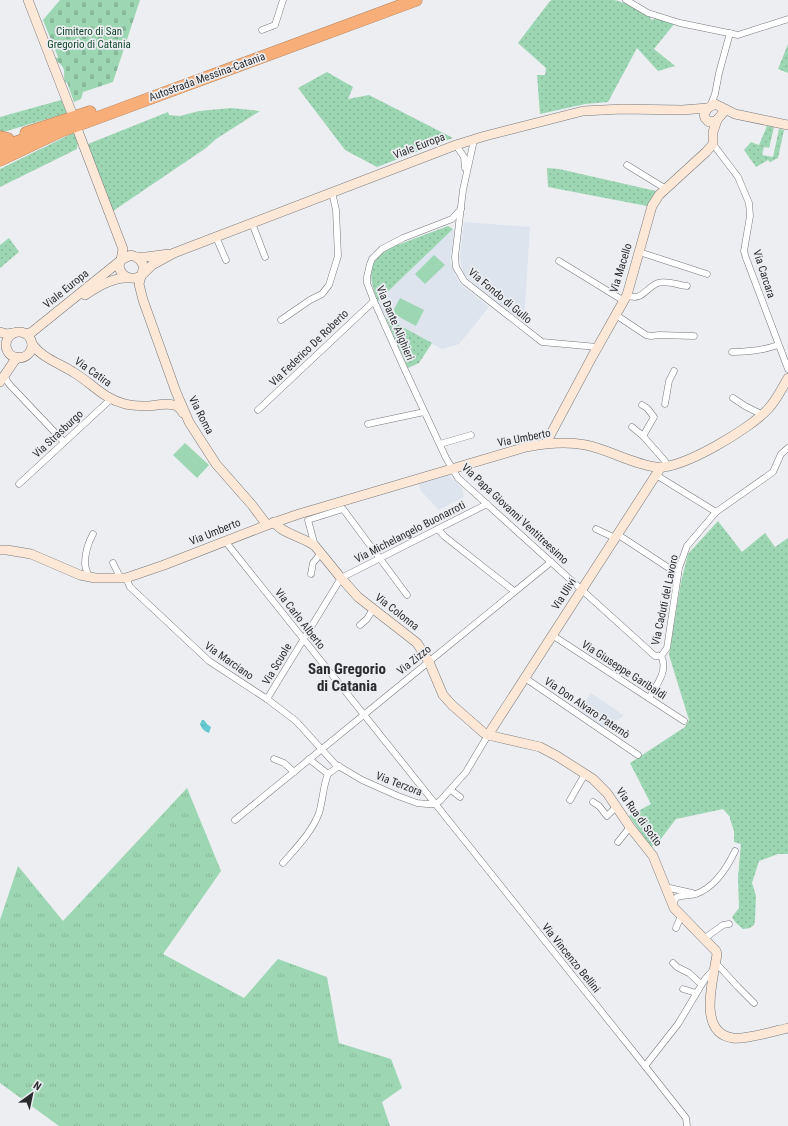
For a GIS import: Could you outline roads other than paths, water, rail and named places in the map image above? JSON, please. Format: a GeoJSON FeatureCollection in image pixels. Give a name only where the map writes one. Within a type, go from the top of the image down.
{"type":"FeatureCollection","features":[{"type":"Feature","properties":{"kind":"highway","name":"Autostrada Messina-Catania"},"geometry":{"type":"LineString","coordinates":[[2,139],[77,116],[239,58],[392,0]]}},
{"type":"Feature","properties":{"kind":"highway"},"geometry":{"type":"LineString","coordinates":[[0,148],[404,0]]}},
{"type":"Feature","properties":{"kind":"highway","name":"Autostrada Messina-Catania"},"geometry":{"type":"LineString","coordinates":[[0,160],[86,122],[416,0]]}},
{"type":"Feature","properties":{"kind":"highway"},"geometry":{"type":"LineString","coordinates":[[0,155],[50,137]]}},
{"type":"Feature","properties":{"kind":"street"},"geometry":{"type":"LineString","coordinates":[[28,0],[71,112]]}},
{"type":"Feature","properties":{"kind":"street"},"geometry":{"type":"LineString","coordinates":[[262,30],[275,25],[283,0]]}},
{"type":"Feature","properties":{"kind":"street"},"geometry":{"type":"LineString","coordinates":[[626,0],[648,13],[680,23],[738,35],[788,19]]}},
{"type":"Feature","properties":{"kind":"street"},"geometry":{"type":"LineString","coordinates":[[713,132],[704,114],[713,100],[730,33]]}},
{"type":"Feature","properties":{"kind":"street"},"geometry":{"type":"LineString","coordinates":[[713,144],[713,132],[723,113],[717,86]]}},
{"type":"Feature","properties":{"kind":"street"},"geometry":{"type":"LineString","coordinates":[[682,110],[709,108],[715,104],[735,114],[788,125]]}},
{"type":"Feature","properties":{"kind":"street","name":"Viale Europa"},"geometry":{"type":"LineString","coordinates":[[174,253],[456,145],[583,111],[622,109],[682,110]]}},
{"type":"Feature","properties":{"kind":"street"},"geometry":{"type":"LineString","coordinates":[[682,110],[697,114],[712,122],[735,114]]}},
{"type":"Feature","properties":{"kind":"street"},"geometry":{"type":"LineString","coordinates":[[78,131],[123,249],[120,269],[123,275],[129,278],[135,278],[142,275],[152,265],[174,253]]}},
{"type":"Feature","properties":{"kind":"street"},"geometry":{"type":"LineString","coordinates":[[466,179],[474,140]]}},
{"type":"Feature","properties":{"kind":"street","name":"Via Macello"},"geometry":{"type":"LineString","coordinates":[[546,443],[597,347],[626,298],[652,206],[660,195],[713,144]]}},
{"type":"Feature","properties":{"kind":"street","name":"Via Carcara"},"geometry":{"type":"LineString","coordinates":[[713,144],[738,177],[749,203],[750,216],[744,251],[778,346],[788,368]]}},
{"type":"Feature","properties":{"kind":"street"},"geometry":{"type":"LineString","coordinates":[[456,145],[464,157],[466,179]]}},
{"type":"Feature","properties":{"kind":"street"},"geometry":{"type":"LineString","coordinates":[[627,166],[666,189]]}},
{"type":"Feature","properties":{"kind":"street","name":"Via Fondo di Gullo"},"geometry":{"type":"LineString","coordinates":[[466,179],[455,257],[456,267],[460,275],[470,287],[542,342],[597,347]]}},
{"type":"Feature","properties":{"kind":"street"},"geometry":{"type":"LineString","coordinates":[[281,320],[310,300],[322,294],[329,285],[338,256],[336,210],[332,192]]}},
{"type":"Feature","properties":{"kind":"street","name":"Via Dante Alighieri"},"geometry":{"type":"LineString","coordinates":[[440,444],[374,301],[367,283],[367,277],[370,264],[378,252],[389,244],[444,223],[452,219],[461,209]]}},
{"type":"Feature","properties":{"kind":"street"},"geometry":{"type":"LineString","coordinates":[[252,223],[265,257]]}},
{"type":"Feature","properties":{"kind":"street"},"geometry":{"type":"LineString","coordinates":[[444,223],[452,223],[459,227]]}},
{"type":"Feature","properties":{"kind":"street"},"geometry":{"type":"LineString","coordinates":[[118,236],[127,251],[136,256],[144,267],[139,284],[142,300]]}},
{"type":"Feature","properties":{"kind":"street"},"geometry":{"type":"LineString","coordinates":[[216,237],[226,260]]}},
{"type":"Feature","properties":{"kind":"street"},"geometry":{"type":"LineString","coordinates":[[639,252],[707,274]]}},
{"type":"Feature","properties":{"kind":"street"},"geometry":{"type":"LineString","coordinates":[[121,260],[127,256],[150,257],[174,253]]}},
{"type":"Feature","properties":{"kind":"street","name":"Viale Europa"},"geometry":{"type":"LineString","coordinates":[[30,340],[32,332],[121,260]]}},
{"type":"Feature","properties":{"kind":"street"},"geometry":{"type":"LineString","coordinates":[[559,261],[626,298],[639,296],[657,284],[663,282],[687,286]]}},
{"type":"Feature","properties":{"kind":"street","name":"Viale Europa"},"geometry":{"type":"LineString","coordinates":[[30,340],[94,290],[122,277],[129,278]]}},
{"type":"Feature","properties":{"kind":"street"},"geometry":{"type":"LineString","coordinates":[[129,278],[142,300]]}},
{"type":"Feature","properties":{"kind":"street","name":"Via Roma"},"geometry":{"type":"LineString","coordinates":[[142,300],[187,419],[216,464],[252,505],[271,523],[310,542],[318,550]]}},
{"type":"Feature","properties":{"kind":"street","name":"Via Federico De Roberto"},"geometry":{"type":"LineString","coordinates":[[258,410],[374,301]]}},
{"type":"Feature","properties":{"kind":"street"},"geometry":{"type":"LineString","coordinates":[[616,315],[646,335],[694,336]]}},
{"type":"Feature","properties":{"kind":"street"},"geometry":{"type":"LineString","coordinates":[[0,332],[7,334],[20,332],[30,340],[29,353],[14,360],[1,378]]}},
{"type":"Feature","properties":{"kind":"street"},"geometry":{"type":"LineString","coordinates":[[1,378],[9,360],[8,338],[13,333]]}},
{"type":"Feature","properties":{"kind":"street"},"geometry":{"type":"LineString","coordinates":[[0,337],[8,350],[19,357]]}},
{"type":"Feature","properties":{"kind":"street","name":"Via Catira"},"geometry":{"type":"LineString","coordinates":[[30,340],[40,353],[74,372],[101,394],[111,400],[140,406],[168,404]]}},
{"type":"Feature","properties":{"kind":"street"},"geometry":{"type":"LineString","coordinates":[[732,352],[744,352],[778,346]]}},
{"type":"Feature","properties":{"kind":"street"},"geometry":{"type":"LineString","coordinates":[[665,404],[669,381],[674,371]]}},
{"type":"Feature","properties":{"kind":"street"},"geometry":{"type":"LineString","coordinates":[[1,378],[9,384],[64,442]]}},
{"type":"Feature","properties":{"kind":"street"},"geometry":{"type":"LineString","coordinates":[[661,469],[712,448],[755,421],[771,407],[788,378]]}},
{"type":"Feature","properties":{"kind":"street"},"geometry":{"type":"LineString","coordinates":[[168,404],[175,398],[176,392]]}},
{"type":"Feature","properties":{"kind":"street"},"geometry":{"type":"LineString","coordinates":[[733,398],[763,415]]}},
{"type":"Feature","properties":{"kind":"street","name":"Via Strasburgo"},"geometry":{"type":"LineString","coordinates":[[19,484],[111,400]]}},
{"type":"Feature","properties":{"kind":"street"},"geometry":{"type":"LineString","coordinates":[[168,404],[179,407],[187,419]]}},
{"type":"Feature","properties":{"kind":"street"},"geometry":{"type":"LineString","coordinates":[[642,405],[650,411],[654,418],[643,436]]}},
{"type":"Feature","properties":{"kind":"street"},"geometry":{"type":"LineString","coordinates":[[368,424],[424,412]]}},
{"type":"Feature","properties":{"kind":"street"},"geometry":{"type":"LineString","coordinates":[[632,427],[643,436],[665,461],[661,469]]}},
{"type":"Feature","properties":{"kind":"street"},"geometry":{"type":"LineString","coordinates":[[440,444],[471,435]]}},
{"type":"Feature","properties":{"kind":"street","name":"Via Umberto"},"geometry":{"type":"LineString","coordinates":[[125,581],[271,523],[498,455],[546,443],[587,445],[661,469]]}},
{"type":"Feature","properties":{"kind":"street","name":"Via Papa Giovanni Ventitreesimo"},"geometry":{"type":"LineString","coordinates":[[440,444],[458,478],[655,656],[661,656]]}},
{"type":"Feature","properties":{"kind":"street"},"geometry":{"type":"LineString","coordinates":[[661,469],[716,512],[773,472],[781,454],[788,448]]}},
{"type":"Feature","properties":{"kind":"street","name":"Via Ulivi"},"geometry":{"type":"LineString","coordinates":[[488,735],[661,469]]}},
{"type":"Feature","properties":{"kind":"street","name":"Via Michelangelo Buonarroti"},"geometry":{"type":"LineString","coordinates":[[341,578],[487,504]]}},
{"type":"Feature","properties":{"kind":"street"},"geometry":{"type":"LineString","coordinates":[[311,574],[318,550],[308,520],[344,509],[407,595]]}},
{"type":"Feature","properties":{"kind":"street","name":"Via Caduti del Lavoro"},"geometry":{"type":"LineString","coordinates":[[661,656],[667,648],[679,568],[687,546],[716,512]]}},
{"type":"Feature","properties":{"kind":"street"},"geometry":{"type":"LineString","coordinates":[[438,529],[444,536],[514,591]]}},
{"type":"Feature","properties":{"kind":"street"},"geometry":{"type":"LineString","coordinates":[[596,529],[616,536],[678,574]]}},
{"type":"Feature","properties":{"kind":"street"},"geometry":{"type":"LineString","coordinates":[[88,577],[88,572],[85,565],[88,542],[93,534]]}},
{"type":"Feature","properties":{"kind":"street","name":"Via Carlo Alberto"},"geometry":{"type":"LineString","coordinates":[[225,541],[434,804]]}},
{"type":"Feature","properties":{"kind":"street"},"geometry":{"type":"LineString","coordinates":[[0,550],[31,554],[88,577],[125,581]]}},
{"type":"Feature","properties":{"kind":"street","name":"Via Colonna"},"geometry":{"type":"LineString","coordinates":[[318,550],[358,596],[417,643],[429,662],[438,686],[447,700],[471,723],[488,735]]}},
{"type":"Feature","properties":{"kind":"street","name":"Via Zizzo"},"geometry":{"type":"LineString","coordinates":[[235,820],[551,562]]}},
{"type":"Feature","properties":{"kind":"street"},"geometry":{"type":"LineString","coordinates":[[113,563],[125,581]]}},
{"type":"Feature","properties":{"kind":"street","name":"Via Scuole"},"geometry":{"type":"LineString","coordinates":[[267,699],[341,578]]}},
{"type":"Feature","properties":{"kind":"street","name":"Via Marciano"},"geometry":{"type":"LineString","coordinates":[[125,581],[209,661],[267,699],[296,721],[321,750]]}},
{"type":"Feature","properties":{"kind":"street"},"geometry":{"type":"LineString","coordinates":[[360,625],[367,619],[373,609]]}},
{"type":"Feature","properties":{"kind":"street","name":"Via Giuseppe Garibaldi"},"geometry":{"type":"LineString","coordinates":[[552,635],[684,721]]}},
{"type":"Feature","properties":{"kind":"street"},"geometry":{"type":"LineString","coordinates":[[649,698],[660,680],[664,665],[664,661],[661,656]]}},
{"type":"Feature","properties":{"kind":"street","name":"Via Don Alvaro Paternò"},"geometry":{"type":"LineString","coordinates":[[524,678],[638,755]]}},
{"type":"Feature","properties":{"kind":"street","name":"Via Rua di Sotto"},"geometry":{"type":"LineString","coordinates":[[488,735],[540,747],[593,779],[607,793],[630,827],[653,856],[672,904],[681,916],[705,938],[716,951],[716,966]]}},
{"type":"Feature","properties":{"kind":"street","name":"Via Terzora"},"geometry":{"type":"LineString","coordinates":[[321,750],[335,764],[362,780],[417,803],[434,804],[440,801],[451,790],[466,772],[488,735]]}},
{"type":"Feature","properties":{"kind":"street"},"geometry":{"type":"LineString","coordinates":[[274,759],[284,763],[294,772]]}},
{"type":"Feature","properties":{"kind":"street"},"geometry":{"type":"LineString","coordinates":[[310,759],[327,775]]}},
{"type":"Feature","properties":{"kind":"street"},"geometry":{"type":"LineString","coordinates":[[283,863],[310,831],[314,824],[319,813],[327,775],[341,767]]}},
{"type":"Feature","properties":{"kind":"street"},"geometry":{"type":"LineString","coordinates":[[570,800],[585,774]]}},
{"type":"Feature","properties":{"kind":"street"},"geometry":{"type":"LineString","coordinates":[[451,790],[460,798]]}},
{"type":"Feature","properties":{"kind":"street"},"geometry":{"type":"LineString","coordinates":[[593,802],[599,806],[607,816],[616,807]]}},
{"type":"Feature","properties":{"kind":"street","name":"Via Vincenzo Bellini"},"geometry":{"type":"LineString","coordinates":[[434,804],[692,1126]]}},
{"type":"Feature","properties":{"kind":"street"},"geometry":{"type":"LineString","coordinates":[[618,842],[630,827]]}},
{"type":"Feature","properties":{"kind":"street"},"geometry":{"type":"LineString","coordinates":[[672,904],[677,897],[695,894],[715,881],[730,862],[735,851]]}},
{"type":"Feature","properties":{"kind":"street"},"geometry":{"type":"LineString","coordinates":[[665,887],[695,894]]}},
{"type":"Feature","properties":{"kind":"street"},"geometry":{"type":"LineString","coordinates":[[676,928],[681,916]]}},
{"type":"Feature","properties":{"kind":"street"},"geometry":{"type":"LineString","coordinates":[[705,938],[723,925],[729,924]]}},
{"type":"Feature","properties":{"kind":"street"},"geometry":{"type":"LineString","coordinates":[[673,963],[677,967],[689,973],[701,984]]}},
{"type":"Feature","properties":{"kind":"street"},"geometry":{"type":"LineString","coordinates":[[645,1066],[678,1024],[701,984],[716,966]]}},
{"type":"Feature","properties":{"kind":"street"},"geometry":{"type":"LineString","coordinates":[[716,966],[754,1003]]}},
{"type":"Feature","properties":{"kind":"street"},"geometry":{"type":"LineString","coordinates":[[716,966],[709,1009],[712,1022],[719,1032],[730,1037],[738,1038],[788,1028]]}},
{"type":"Feature","properties":{"kind":"street"},"geometry":{"type":"LineString","coordinates":[[683,989],[696,993]]}},
{"type":"Feature","properties":{"kind":"street"},"geometry":{"type":"LineString","coordinates":[[686,1118],[687,1126]]}},
{"type":"Feature","properties":{"kind":"water"},"geometry":{"type":"Polygon","coordinates":[[[202,720],[204,720],[211,727],[209,733],[204,731],[200,724],[202,720]]]}},
{"type":"Feature","properties":{"kind":"district","name":"San Gregorio di Catania"},"geometry":{"type":"Point","coordinates":[347,678]}},
{"type":"Feature","properties":{"kind":"park label","name":"Cimitero di San Gregorio di Catania"},"geometry":{"type":"Point","coordinates":[89,37]}}]}
